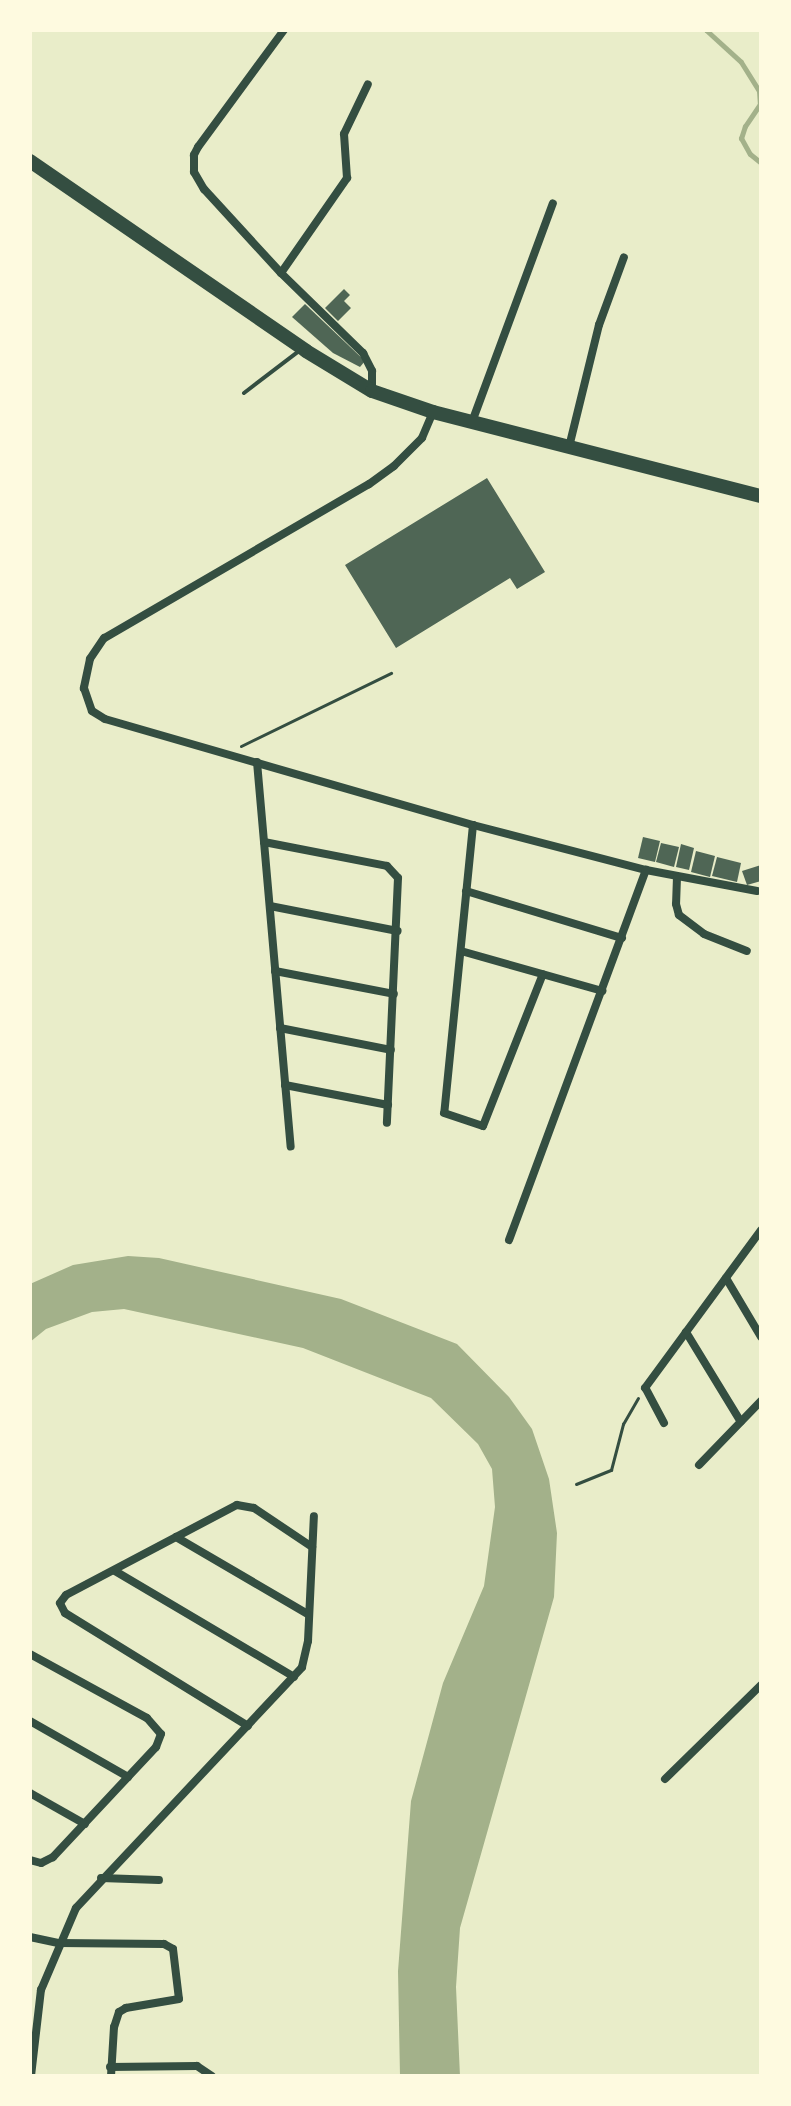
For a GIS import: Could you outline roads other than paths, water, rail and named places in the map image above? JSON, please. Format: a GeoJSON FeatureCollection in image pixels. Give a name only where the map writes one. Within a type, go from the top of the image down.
{"type":"FeatureCollection","features":[{"type":"Feature","properties":{"kind":"main road"},"geometry":{"type":"LineString","coordinates":[[30,161],[303,349],[372,391],[433,412],[761,496]]}},
{"type":"Feature","properties":{"kind":"street"},"geometry":{"type":"LineString","coordinates":[[284,30],[198,147],[192,164],[204,189],[281,273],[363,353],[372,371],[372,391]]}},
{"type":"Feature","properties":{"kind":"street"},"geometry":{"type":"LineString","coordinates":[[281,273],[347,178],[344,134],[368,84]]}},
{"type":"Feature","properties":{"kind":"street"},"geometry":{"type":"LineString","coordinates":[[472,422],[553,203]]}},
{"type":"Feature","properties":{"kind":"street"},"geometry":{"type":"LineString","coordinates":[[569,448],[599,325],[624,257]]}},
{"type":"Feature","properties":{"kind":"street"},"geometry":{"type":"LineString","coordinates":[[433,412],[422,438],[394,466],[369,484],[104,638],[90,659],[84,688],[92,711],[105,719],[473,825],[646,870],[757,891]]}},
{"type":"Feature","properties":{"kind":"street"},"geometry":{"type":"LineString","coordinates":[[257,762],[291,1147]]}},
{"type":"Feature","properties":{"kind":"street"},"geometry":{"type":"LineString","coordinates":[[473,825],[444,1113],[483,1126],[543,974]]}},
{"type":"Feature","properties":{"kind":"street"},"geometry":{"type":"LineString","coordinates":[[264,842],[387,866],[398,878],[387,1123]]}},
{"type":"Feature","properties":{"kind":"street"},"geometry":{"type":"LineString","coordinates":[[509,1240],[646,870]]}},
{"type":"Feature","properties":{"kind":"street"},"geometry":{"type":"LineString","coordinates":[[677,877],[676,904],[679,915],[704,934],[747,951]]}},
{"type":"Feature","properties":{"kind":"street"},"geometry":{"type":"LineString","coordinates":[[466,891],[622,938]]}},
{"type":"Feature","properties":{"kind":"street"},"geometry":{"type":"LineString","coordinates":[[270,906],[398,931]]}},
{"type":"Feature","properties":{"kind":"street"},"geometry":{"type":"LineString","coordinates":[[461,951],[602,991]]}},
{"type":"Feature","properties":{"kind":"street"},"geometry":{"type":"LineString","coordinates":[[275,971],[394,994]]}},
{"type":"Feature","properties":{"kind":"street"},"geometry":{"type":"LineString","coordinates":[[280,1028],[391,1050]]}},
{"type":"Feature","properties":{"kind":"street"},"geometry":{"type":"LineString","coordinates":[[285,1085],[388,1105]]}},
{"type":"Feature","properties":{"kind":"street"},"geometry":{"type":"LineString","coordinates":[[664,1423],[645,1388],[761,1230]]}},
{"type":"Feature","properties":{"kind":"street"},"geometry":{"type":"LineString","coordinates":[[726,1278],[761,1337]]}},
{"type":"Feature","properties":{"kind":"street"},"geometry":{"type":"LineString","coordinates":[[686,1332],[741,1422]]}},
{"type":"Feature","properties":{"kind":"street"},"geometry":{"type":"LineString","coordinates":[[699,1465],[761,1401]]}},
{"type":"Feature","properties":{"kind":"street"},"geometry":{"type":"LineString","coordinates":[[248,1726],[65,1613],[60,1603],[66,1595],[242,1504],[254,1508],[312,1547]]}},
{"type":"Feature","properties":{"kind":"street"},"geometry":{"type":"LineString","coordinates":[[31,2076],[41,1990],[76,1908],[101,1878],[294,1677],[306,1655],[314,1516]]}},
{"type":"Feature","properties":{"kind":"street"},"geometry":{"type":"LineString","coordinates":[[176,1537],[308,1614]]}},
{"type":"Feature","properties":{"kind":"street"},"geometry":{"type":"LineString","coordinates":[[115,1571],[294,1677]]}},
{"type":"Feature","properties":{"kind":"street"},"geometry":{"type":"LineString","coordinates":[[30,1654],[147,1718],[159,1728],[161,1734],[156,1747],[53,1857],[41,1863],[30,1860]]}},
{"type":"Feature","properties":{"kind":"street"},"geometry":{"type":"LineString","coordinates":[[665,1779],[761,1685]]}},
{"type":"Feature","properties":{"kind":"street"},"geometry":{"type":"LineString","coordinates":[[30,1721],[128,1777]]}},
{"type":"Feature","properties":{"kind":"street"},"geometry":{"type":"LineString","coordinates":[[30,1793],[85,1824]]}},
{"type":"Feature","properties":{"kind":"street"},"geometry":{"type":"LineString","coordinates":[[101,1878],[159,1880]]}},
{"type":"Feature","properties":{"kind":"street"},"geometry":{"type":"LineString","coordinates":[[30,1937],[59,1943],[158,1943],[173,1949],[179,1999],[168,2004],[126,2008],[119,2012],[114,2027],[110,2071],[197,2066],[212,2076]]}},
{"type":"Feature","properties":{"kind":"lane"},"geometry":{"type":"LineString","coordinates":[[244,393],[303,349]]}},
{"type":"Feature","properties":{"kind":"waterway"},"geometry":{"type":"LineString","coordinates":[[706,30],[741,62],[759,91],[760,104],[741,138],[750,154],[761,163]]}}]}
